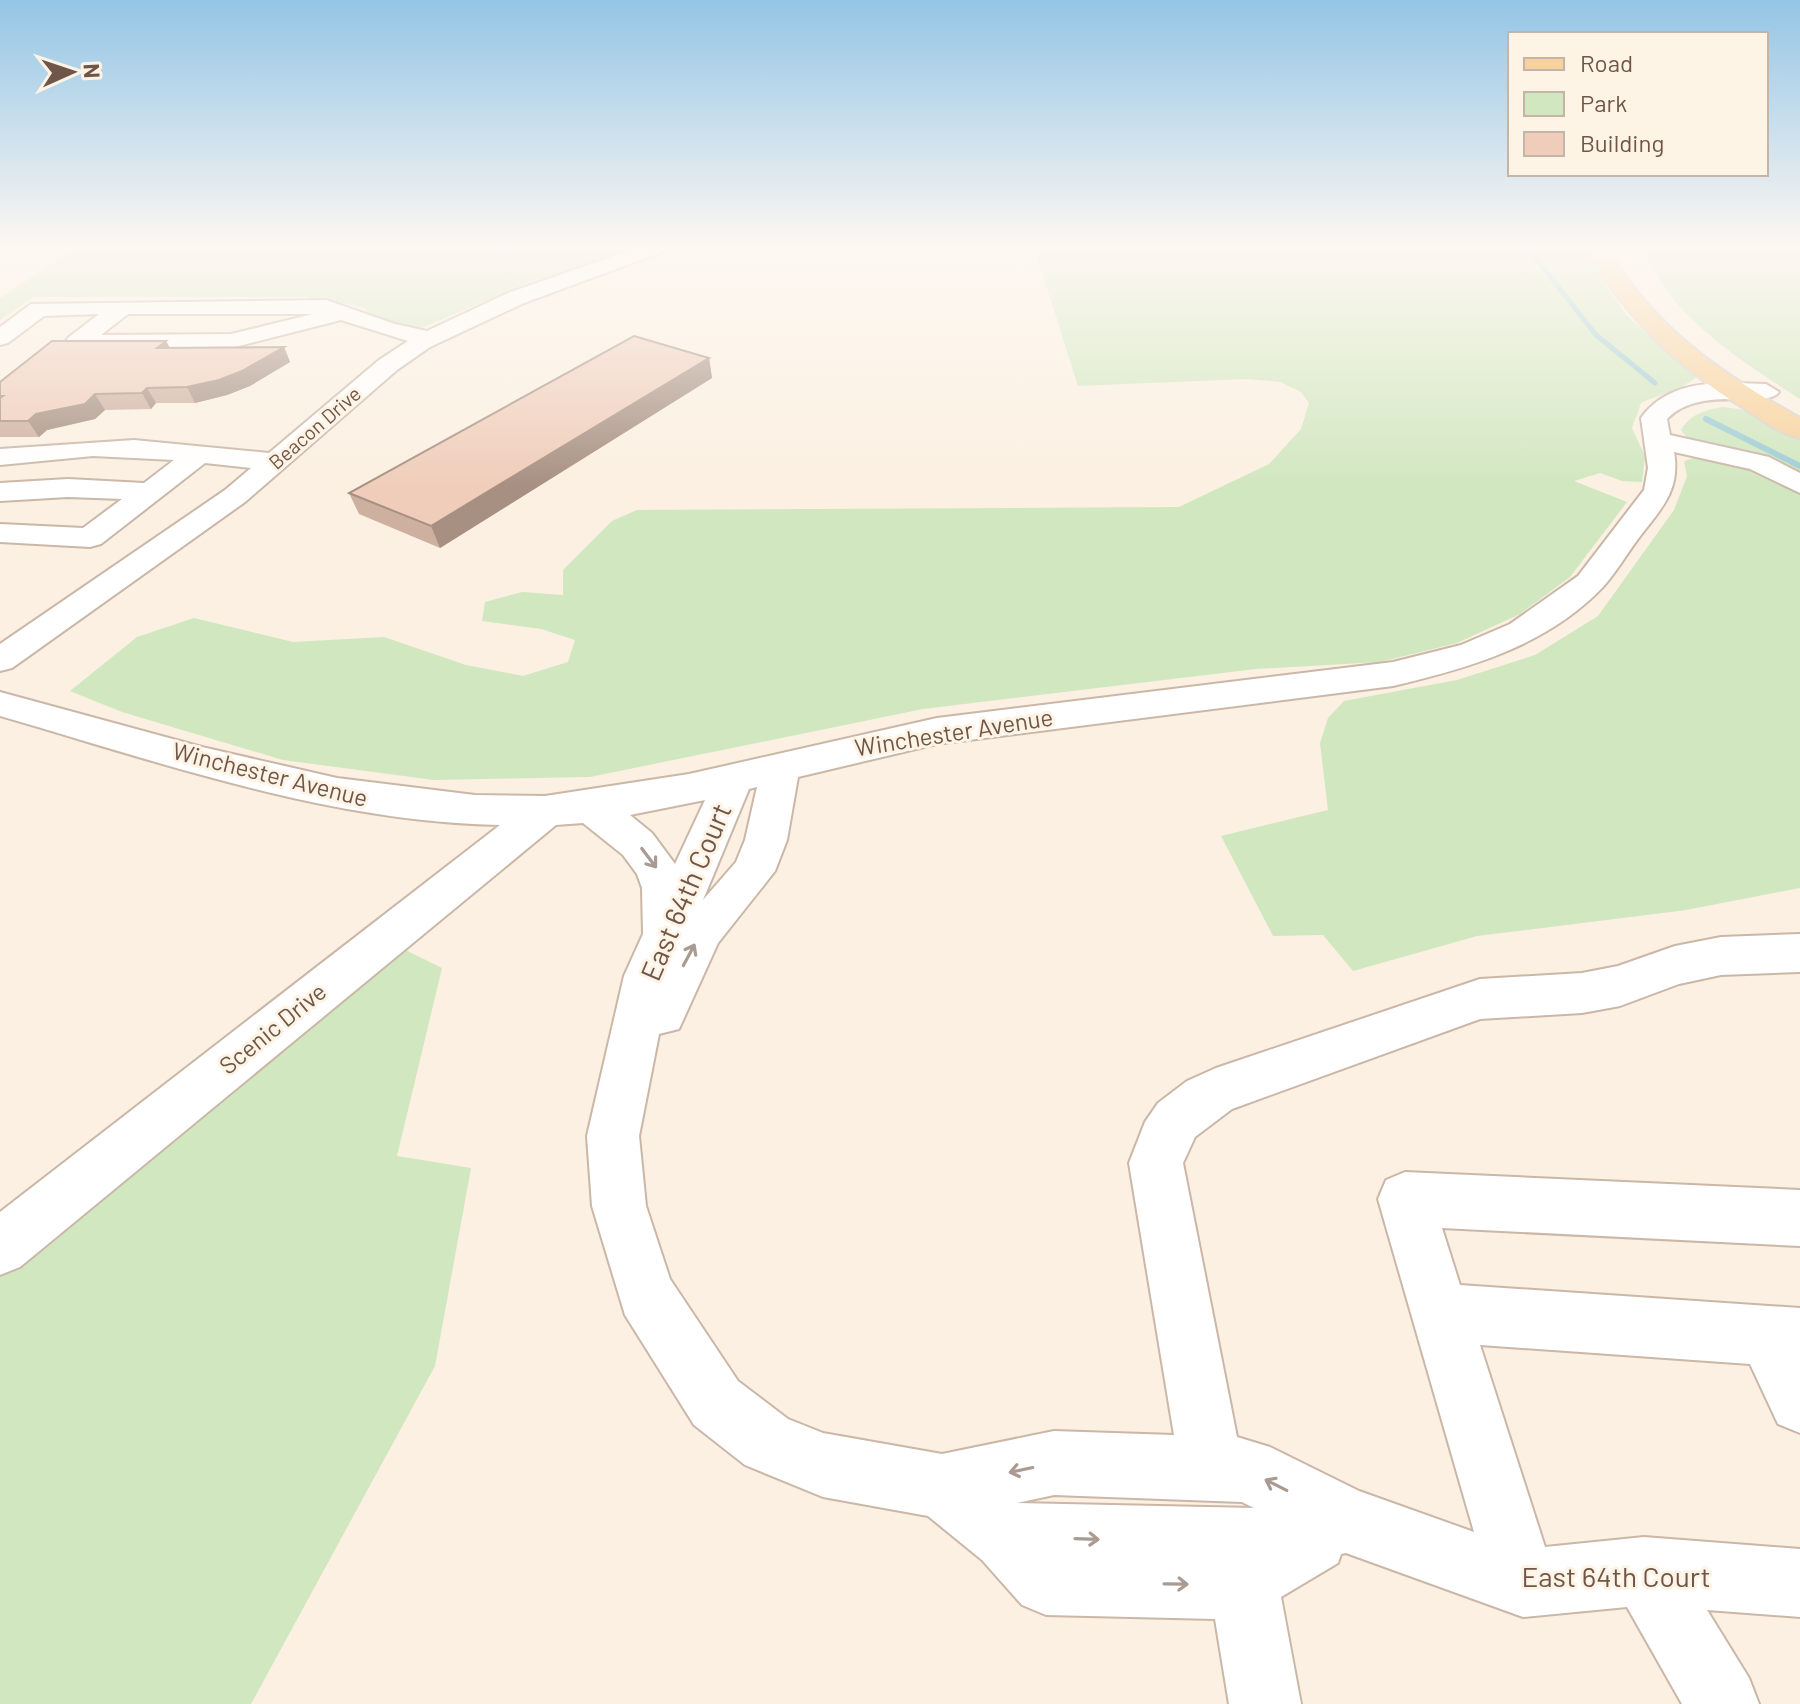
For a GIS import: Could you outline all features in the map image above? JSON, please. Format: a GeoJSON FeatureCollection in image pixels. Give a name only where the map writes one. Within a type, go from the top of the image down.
{"type":"FeatureCollection","features":[{"type":"Feature","properties":{"kind":"main road"},"geometry":{"type":"LineString","coordinates":[[1656,327],[1678,349],[1749,392],[1800,430]]}},
{"type":"Feature","properties":{"kind":"main road"},"geometry":{"type":"LineString","coordinates":[[1681,327],[1749,392],[1800,414]]}},
{"type":"Feature","properties":{"kind":"street"},"geometry":{"type":"LineString","coordinates":[[0,340],[17,327]]}},
{"type":"Feature","properties":{"kind":"street"},"geometry":{"type":"LineString","coordinates":[[92,327],[67,342],[231,341],[289,327]]}},
{"type":"Feature","properties":{"kind":"street"},"geometry":{"type":"LineString","coordinates":[[380,327],[429,338]]}},
{"type":"Feature","properties":{"kind":"street","name":"Beacon Drive"},"geometry":{"type":"LineString","coordinates":[[0,660],[235,496],[388,365],[429,338],[454,327]]}},
{"type":"Feature","properties":{"kind":"street"},"geometry":{"type":"LineString","coordinates":[[0,340],[28,342]]}},
{"type":"Feature","properties":{"kind":"street","name":"Winchester Avenue"},"geometry":{"type":"LineString","coordinates":[[0,704],[306,788],[384,803],[568,809],[733,781],[864,746],[937,731],[1393,674],[1450,662],[1500,645],[1547,619],[1590,581],[1660,489],[1664,466],[1655,440],[1654,418],[1667,402],[1689,394],[1749,392]]}},
{"type":"Feature","properties":{"kind":"street"},"geometry":{"type":"LineString","coordinates":[[1655,440],[1759,463],[1800,484]]}},
{"type":"Feature","properties":{"kind":"street"},"geometry":{"type":"LineString","coordinates":[[0,457],[93,448],[201,453],[276,462]]}},
{"type":"Feature","properties":{"kind":"street"},"geometry":{"type":"LineString","coordinates":[[0,533],[90,538],[201,453]]}},
{"type":"Feature","properties":{"kind":"street"},"geometry":{"type":"LineString","coordinates":[[0,492],[68,488],[150,492]]}},
{"type":"Feature","properties":{"kind":"street"},"geometry":{"type":"LineString","coordinates":[[635,1043],[657,1026],[701,932],[754,871],[766,840],[780,770]]}},
{"type":"Feature","properties":{"kind":"street","name":"East 64th Court"},"geometry":{"type":"LineString","coordinates":[[733,781],[647,976],[613,1136],[619,1206],[646,1294],[716,1403],[767,1443],[823,1465],[942,1486],[1054,1463],[1247,1470],[1346,1520],[1523,1583],[1644,1571],[1800,1583]]}},
{"type":"Feature","properties":{"kind":"street"},"geometry":{"type":"LineString","coordinates":[[568,809],[650,856],[665,885],[666,914],[659,949]]}},
{"type":"Feature","properties":{"kind":"street","name":"Scenic Drive"},"geometry":{"type":"LineString","coordinates":[[0,1247],[568,809]]}},
{"type":"Feature","properties":{"kind":"street"},"geometry":{"type":"LineString","coordinates":[[1211,1467],[1156,1163],[1161,1140],[1193,1103],[1216,1091],[1480,999],[1582,993],[1649,977],[1675,965],[1721,956],[1800,953]]}},
{"type":"Feature","properties":{"kind":"street"},"geometry":{"type":"LineString","coordinates":[[1523,1583],[1405,1199],[1800,1218]]}},
{"type":"Feature","properties":{"kind":"street"},"geometry":{"type":"LineString","coordinates":[[1438,1313],[1784,1336],[1800,1402]]}},
{"type":"Feature","properties":{"kind":"street","name":"East 64th Court"},"geometry":{"type":"LineString","coordinates":[[942,1486],[1006,1536],[1046,1581],[1237,1585],[1244,1582]]}},
{"type":"Feature","properties":{"kind":"street"},"geometry":{"type":"LineString","coordinates":[[1006,1536],[1243,1544],[1346,1520]]}},
{"type":"Feature","properties":{"kind":"street"},"geometry":{"type":"LineString","coordinates":[[1265,1704],[1244,1582],[1346,1520]]}},
{"type":"Feature","properties":{"kind":"street"},"geometry":{"type":"LineString","coordinates":[[1644,1571],[1723,1704]]}},
{"type":"Feature","properties":{"kind":"green space"},"geometry":{"type":"Polygon","coordinates":[[[1059,327],[1639,327],[1696,377],[1679,388],[1641,403],[1632,428],[1645,456],[1642,482],[1622,481],[1600,473],[1574,481],[1627,502],[1570,577],[1520,614],[1457,643],[1380,662],[1256,669],[923,709],[590,777],[434,780],[283,760],[122,712],[70,691],[137,637],[194,618],[293,642],[384,637],[466,665],[523,676],[568,662],[575,640],[541,629],[482,621],[485,602],[522,592],[563,595],[563,570],[612,521],[637,510],[1179,507],[1269,464],[1301,429],[1309,403],[1301,392],[1280,382],[1246,379],[1078,386],[1059,327]]]}},
{"type":"Feature","properties":{"kind":"green space"},"geometry":{"type":"Polygon","coordinates":[[[1700,327],[1800,327],[1800,399],[1765,376],[1700,327]]]}},
{"type":"Feature","properties":{"kind":"green space"},"geometry":{"type":"Polygon","coordinates":[[[1723,407],[1746,410],[1800,440],[1800,473],[1689,440],[1681,430],[1699,414],[1723,407]]]}},
{"type":"Feature","properties":{"kind":"green space"},"geometry":{"type":"Polygon","coordinates":[[[1700,456],[1757,469],[1800,491],[1800,888],[1686,910],[1477,936],[1353,971],[1323,935],[1273,936],[1221,836],[1328,810],[1320,743],[1328,718],[1344,701],[1457,680],[1535,655],[1598,616],[1674,510],[1687,476],[1684,461],[1700,456]]]}},
{"type":"Feature","properties":{"kind":"green space"},"geometry":{"type":"Polygon","coordinates":[[[399,947],[442,968],[397,1156],[471,1168],[435,1366],[251,1704],[0,1704],[0,1273],[399,947]]]}},
{"type":"Feature","properties":{"kind":"building"},"geometry":{"type":"Polygon","coordinates":[[[634,336],[709,358],[431,526],[349,493],[634,336]]]}},
{"type":"Feature","properties":{"kind":"building"},"geometry":{"type":"Polygon","coordinates":[[[52,341],[166,341],[157,348],[284,347],[219,380],[187,387],[147,388],[142,393],[95,394],[85,404],[36,414],[28,421],[0,421],[0,398],[3,396],[0,396],[0,382],[52,341]]]}},
{"type":"Feature","properties":{"kind":"waterway"},"geometry":{"type":"LineString","coordinates":[[1589,327],[1655,383]]}},
{"type":"Feature","properties":{"kind":"waterway"},"geometry":{"type":"LineString","coordinates":[[1706,419],[1800,466]]}}]}
